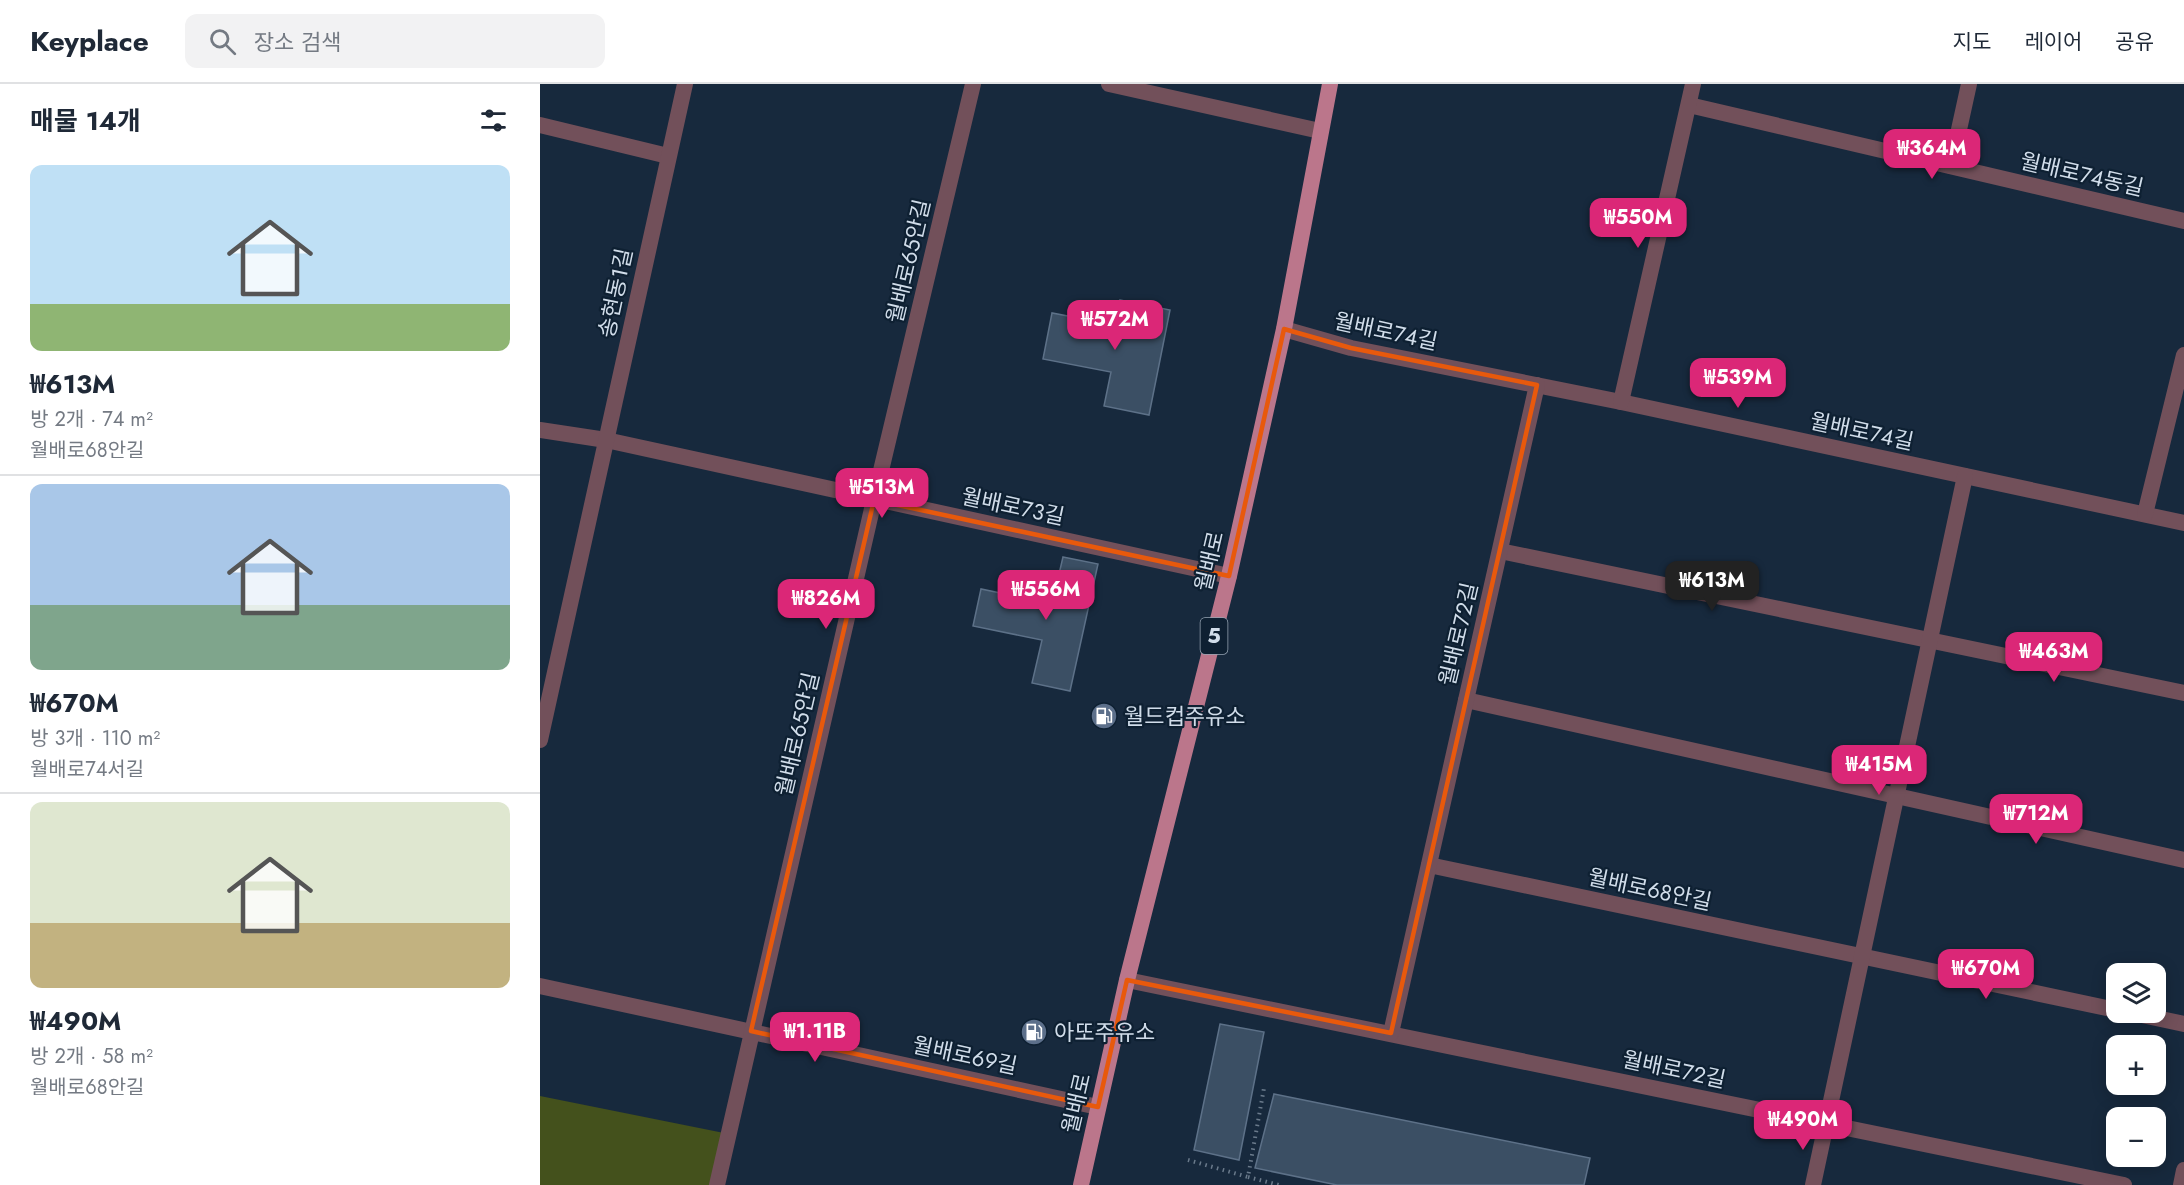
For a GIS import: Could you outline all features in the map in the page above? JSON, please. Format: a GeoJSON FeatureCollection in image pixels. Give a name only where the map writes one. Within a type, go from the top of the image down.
{"type":"FeatureCollection","features":[{"type":"Feature","properties":{"kind":"main road","name":"월배로"},"geometry":{"type":"LineString","coordinates":[[1081,1185],[1127,980],[1229,576],[1284,329],[1330,84]]}},
{"type":"Feature","properties":{"kind":"street","name":"송현동1길"},"geometry":{"type":"LineString","coordinates":[[540,740],[546,682],[606,440],[685,84]]}},
{"type":"Feature","properties":{"kind":"street","name":"월배로65안길"},"geometry":{"type":"LineString","coordinates":[[717,1185],[874,500],[973,84]]}},
{"type":"Feature","properties":{"kind":"street"},"geometry":{"type":"LineString","coordinates":[[1109,84],[1320,130]]}},
{"type":"Feature","properties":{"kind":"street"},"geometry":{"type":"LineString","coordinates":[[1622,402],[1693,84]]}},
{"type":"Feature","properties":{"kind":"street"},"geometry":{"type":"LineString","coordinates":[[1951,166],[1969,84]]}},
{"type":"Feature","properties":{"kind":"street","name":"월배로74동길"},"geometry":{"type":"LineString","coordinates":[[1689,105],[2184,221]]}},
{"type":"Feature","properties":{"kind":"street"},"geometry":{"type":"LineString","coordinates":[[540,125],[668,156]]}},
{"type":"Feature","properties":{"kind":"street","name":"월배로74길"},"geometry":{"type":"LineString","coordinates":[[1284,329],[1352,348],[1622,402],[2184,523]]}},
{"type":"Feature","properties":{"kind":"street"},"geometry":{"type":"LineString","coordinates":[[2145,514],[2184,355]]}},
{"type":"Feature","properties":{"kind":"street","name":"월배로72길"},"geometry":{"type":"LineString","coordinates":[[1391,1033],[1537,385]]}},
{"type":"Feature","properties":{"kind":"street","name":"월배로73길"},"geometry":{"type":"LineString","coordinates":[[540,430],[606,440],[1229,576]]}},
{"type":"Feature","properties":{"kind":"street"},"geometry":{"type":"LineString","coordinates":[[1813,1185],[1965,476]]}},
{"type":"Feature","properties":{"kind":"street"},"geometry":{"type":"LineString","coordinates":[[1500,551],[2184,693]]}},
{"type":"Feature","properties":{"kind":"street"},"geometry":{"type":"LineString","coordinates":[[1466,700],[2184,860]]}},
{"type":"Feature","properties":{"kind":"street","name":"월배로68안길"},"geometry":{"type":"LineString","coordinates":[[1429,865],[2106,1008]]}},
{"type":"Feature","properties":{"kind":"street","name":"월배로72길"},"geometry":{"type":"LineString","coordinates":[[1127,980],[2124,1185]]}},
{"type":"Feature","properties":{"kind":"street","name":"월배로69길"},"geometry":{"type":"LineString","coordinates":[[540,986],[1098,1107]]}},
{"type":"Feature","properties":{"kind":"street"},"geometry":{"type":"LineString","coordinates":[[2166,1020],[2184,1024]]}},
{"type":"Feature","properties":{"kind":"street"},"geometry":{"type":"LineString","coordinates":[[2181,1185],[2184,1170]]}},
{"type":"Feature","properties":{"kind":"path"},"geometry":{"type":"LineString","coordinates":[[1248,1177],[1264,1088]]}},
{"type":"Feature","properties":{"kind":"path"},"geometry":{"type":"LineString","coordinates":[[1188,1160],[1279,1185]]}},
{"type":"Feature","properties":{"kind":"highlighted area"},"geometry":{"type":"Polygon","coordinates":[[[1284,329],[1351,348],[1537,385],[1391,1033],[1127,980],[1098,1107],[751,1031],[874,500],[1229,576],[1284,329]]]}},
{"type":"Feature","properties":{"kind":"green space"},"geometry":{"type":"Polygon","coordinates":[[[540,1096],[729,1134],[717,1185],[540,1185],[540,1096]]]}},
{"type":"Feature","properties":{"kind":"building"},"geometry":{"type":"Polygon","coordinates":[[[1120,300],[1170,310],[1149,415],[1104,406],[1111,372],[1043,359],[1052,313],[1114,325],[1120,300]]]}},
{"type":"Feature","properties":{"kind":"building"},"geometry":{"type":"Polygon","coordinates":[[[1063,557],[1098,564],[1070,691],[1032,683],[1042,640],[973,626],[981,589],[1052,604],[1063,557]]]}},
{"type":"Feature","properties":{"kind":"building"},"geometry":{"type":"Polygon","coordinates":[[[1220,1024],[1264,1032],[1239,1160],[1194,1150],[1220,1024]]]}},
{"type":"Feature","properties":{"kind":"building"},"geometry":{"type":"Polygon","coordinates":[[[1274,1094],[1590,1158],[1584,1185],[1337,1185],[1255,1168],[1274,1094]]]}},
{"type":"Feature","properties":{"kind":"place","name":"월드컵주유소"},"geometry":{"type":"Point","coordinates":[1104,716]}},
{"type":"Feature","properties":{"kind":"place","name":"아또주유소"},"geometry":{"type":"Point","coordinates":[1034,1032]}}]}
